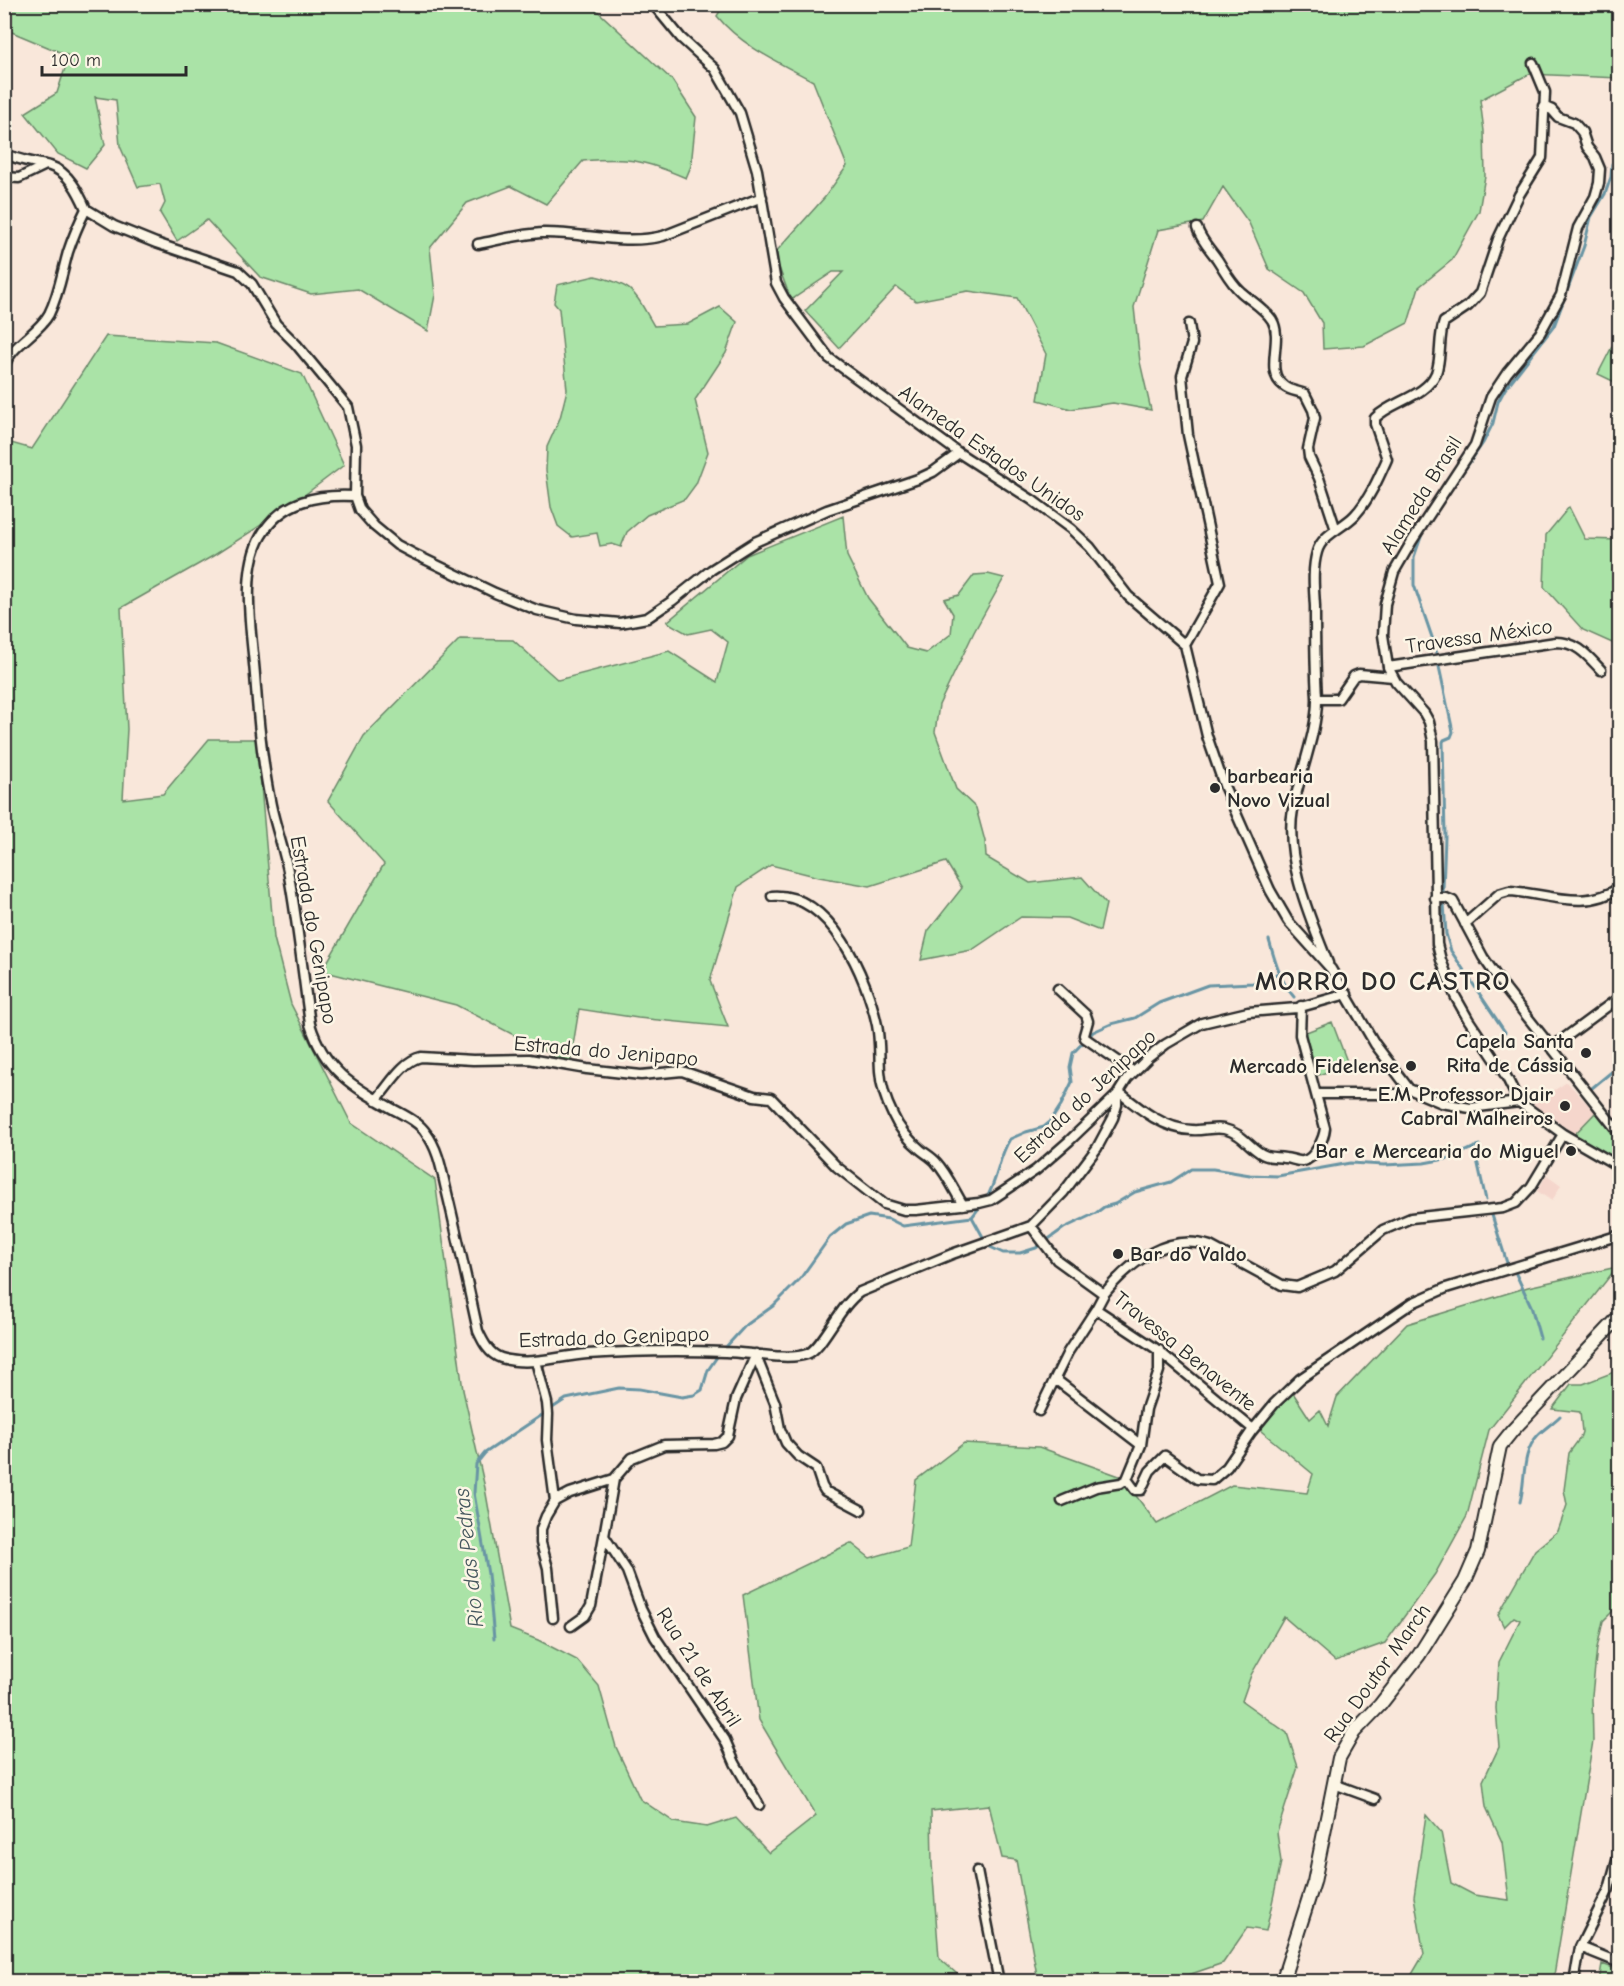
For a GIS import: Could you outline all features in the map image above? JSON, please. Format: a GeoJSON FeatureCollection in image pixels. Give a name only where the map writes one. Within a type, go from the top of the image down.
{"type":"FeatureCollection","features":[{"type":"Feature","properties":{"kind":"main road","name":"Rua Doutor March"},"geometry":{"type":"LineString","coordinates":[[1282,1982],[1314,1882],[1339,1758],[1344,1747],[1419,1655],[1472,1567],[1480,1542],[1500,1446],[1620,1316]]}},
{"type":"Feature","properties":{"kind":"street","name":"Alameda Estados Unidos"},"geometry":{"type":"LineString","coordinates":[[653,4],[681,38],[715,69],[721,78],[743,123],[755,164],[779,290],[829,358],[959,453],[1032,500],[1071,529],[1090,547],[1128,596],[1185,645]]}},
{"type":"Feature","properties":{"kind":"street"},"geometry":{"type":"LineString","coordinates":[[1331,969],[1306,904],[1292,831],[1293,811],[1307,756],[1317,699],[1314,633],[1315,558],[1320,544],[1360,509],[1387,459],[1375,418],[1421,390],[1435,375],[1444,322],[1468,306],[1480,293],[1498,239],[1516,201],[1542,158],[1545,92],[1533,63]]}},
{"type":"Feature","properties":{"kind":"street","name":"Alameda Brasil"},"geometry":{"type":"LineString","coordinates":[[1543,106],[1558,117],[1574,123],[1580,130],[1587,147],[1596,157],[1600,176],[1595,197],[1578,228],[1564,285],[1540,333],[1507,373],[1491,397],[1475,445],[1394,572],[1388,588],[1383,617],[1383,635],[1388,667],[1393,677],[1424,713],[1433,741],[1437,944],[1447,977],[1468,1019],[1506,1076],[1519,1102],[1563,1134],[1620,1167]]}},
{"type":"Feature","properties":{"kind":"street"},"geometry":{"type":"LineString","coordinates":[[4,153],[11,157],[51,166],[61,172],[77,189],[86,209],[106,222],[156,243],[238,271],[252,284],[276,324],[296,344],[348,407],[356,445],[355,496],[360,510],[374,526],[412,553],[495,593],[537,610],[576,619],[620,624],[647,618],[711,570],[755,542],[827,510],[918,479],[933,472],[959,453]]}},
{"type":"Feature","properties":{"kind":"street"},"geometry":{"type":"LineString","coordinates":[[4,177],[19,178],[44,166]]}},
{"type":"Feature","properties":{"kind":"street"},"geometry":{"type":"LineString","coordinates":[[478,244],[543,233],[649,239],[663,236],[762,197]]}},
{"type":"Feature","properties":{"kind":"street"},"geometry":{"type":"LineString","coordinates":[[4,366],[8,358],[40,327],[49,313],[55,301],[71,242],[86,209]]}},
{"type":"Feature","properties":{"kind":"street"},"geometry":{"type":"LineString","coordinates":[[1197,228],[1200,238],[1231,282],[1266,313],[1275,326],[1274,366],[1280,383],[1289,389],[1305,394],[1313,410],[1314,428],[1308,449],[1336,531]]}},
{"type":"Feature","properties":{"kind":"street"},"geometry":{"type":"LineString","coordinates":[[1189,324],[1192,343],[1182,376],[1188,435],[1220,584],[1185,645],[1207,736],[1225,788],[1270,890],[1287,921],[1331,969],[1375,1044],[1409,1089],[1442,1103],[1470,1108],[1519,1102]]}},
{"type":"Feature","properties":{"kind":"street","name":"Estrada do Genipapo"},"geometry":{"type":"LineString","coordinates":[[355,496],[328,495],[305,499],[278,517],[262,534],[256,547],[252,566],[251,626],[266,776],[288,873],[310,1024],[316,1044],[336,1071],[349,1083],[407,1117],[424,1130],[430,1139],[437,1153],[478,1331],[492,1354],[501,1358],[522,1361],[586,1354],[647,1352],[724,1352],[790,1356],[807,1354],[817,1347],[851,1298],[860,1292],[952,1254],[1031,1226],[1063,1192],[1097,1148],[1113,1118],[1118,1093]]}},
{"type":"Feature","properties":{"kind":"street","name":"Travessa México"},"geometry":{"type":"LineString","coordinates":[[1388,667],[1567,642],[1585,653],[1600,670]]}},
{"type":"Feature","properties":{"kind":"street"},"geometry":{"type":"LineString","coordinates":[[1317,699],[1338,699],[1354,676],[1359,674],[1393,677]]}},
{"type":"Feature","properties":{"kind":"street"},"geometry":{"type":"LineString","coordinates":[[1465,924],[1499,894],[1509,891],[1572,900],[1593,899],[1620,887]]}},
{"type":"Feature","properties":{"kind":"street"},"geometry":{"type":"LineString","coordinates":[[772,896],[790,896],[799,899],[827,921],[843,940],[854,962],[877,1025],[883,1090],[894,1118],[901,1130],[915,1145],[934,1160],[963,1204]]}},
{"type":"Feature","properties":{"kind":"street"},"geometry":{"type":"LineString","coordinates":[[1435,898],[1446,898],[1453,901],[1506,990],[1620,1134]]}},
{"type":"Feature","properties":{"kind":"street"},"geometry":{"type":"LineString","coordinates":[[1058,989],[1086,1015],[1088,1021],[1085,1038],[1134,1072]]}},
{"type":"Feature","properties":{"kind":"street","name":"Estrada do Jenipapo"},"geometry":{"type":"LineString","coordinates":[[376,1100],[407,1063],[414,1058],[421,1057],[473,1060],[529,1059],[633,1075],[682,1071],[754,1096],[771,1098],[837,1167],[884,1204],[910,1210],[991,1200],[1036,1170],[1069,1141],[1118,1093],[1134,1072],[1166,1044],[1202,1023],[1248,1012],[1301,1006],[1347,994]]}},
{"type":"Feature","properties":{"kind":"street"},"geometry":{"type":"LineString","coordinates":[[1551,1048],[1620,997]]}},
{"type":"Feature","properties":{"kind":"street"},"geometry":{"type":"LineString","coordinates":[[1118,1093],[1171,1127],[1193,1130],[1223,1129],[1247,1140],[1259,1153],[1269,1157],[1302,1161],[1311,1157],[1323,1139],[1324,1133],[1323,1118],[1300,1035],[1301,1006]]}},
{"type":"Feature","properties":{"kind":"street"},"geometry":{"type":"LineString","coordinates":[[1317,1094],[1398,1094],[1409,1089]]}},
{"type":"Feature","properties":{"kind":"street"},"geometry":{"type":"LineString","coordinates":[[1104,1294],[1119,1275],[1140,1260],[1162,1248],[1187,1242],[1198,1242],[1210,1246],[1282,1285],[1297,1287],[1335,1271],[1373,1237],[1399,1222],[1411,1218],[1503,1208],[1516,1203],[1531,1187],[1563,1134]]}},
{"type":"Feature","properties":{"kind":"street","name":"Travessa Benavente"},"geometry":{"type":"LineString","coordinates":[[1031,1226],[1058,1260],[1104,1294],[1096,1309],[1159,1350],[1253,1429]]}},
{"type":"Feature","properties":{"kind":"street"},"geometry":{"type":"LineString","coordinates":[[1126,1479],[1135,1490],[1141,1490],[1150,1471],[1165,1456],[1197,1479],[1212,1480],[1227,1467],[1253,1429],[1274,1404],[1300,1380],[1412,1303],[1446,1288],[1620,1235]]}},
{"type":"Feature","properties":{"kind":"street"},"geometry":{"type":"LineString","coordinates":[[1039,1411],[1068,1352],[1096,1309]]}},
{"type":"Feature","properties":{"kind":"street"},"geometry":{"type":"LineString","coordinates":[[1062,1502],[1096,1487],[1121,1483],[1126,1479],[1141,1445],[1146,1409],[1159,1371],[1159,1350]]}},
{"type":"Feature","properties":{"kind":"street"},"geometry":{"type":"LineString","coordinates":[[571,1626],[585,1616],[591,1606],[614,1479],[632,1458],[647,1450],[664,1445],[722,1442],[728,1436],[736,1399],[756,1355]]}},
{"type":"Feature","properties":{"kind":"street"},"geometry":{"type":"LineString","coordinates":[[756,1355],[775,1403],[780,1430],[786,1443],[798,1456],[816,1468],[825,1491],[861,1510]]}},
{"type":"Feature","properties":{"kind":"street"},"geometry":{"type":"LineString","coordinates":[[536,1361],[547,1403],[547,1440],[555,1501],[541,1529],[540,1543],[548,1568],[553,1618]]}},
{"type":"Feature","properties":{"kind":"street"},"geometry":{"type":"LineString","coordinates":[[1055,1379],[1141,1445]]}},
{"type":"Feature","properties":{"kind":"street"},"geometry":{"type":"LineString","coordinates":[[555,1501],[570,1493],[614,1479]]}},
{"type":"Feature","properties":{"kind":"street","name":"Rua 21 de Abril"},"geometry":{"type":"LineString","coordinates":[[604,1536],[627,1571],[641,1609],[655,1637],[725,1740],[759,1805]]}},
{"type":"Feature","properties":{"kind":"street"},"geometry":{"type":"LineString","coordinates":[[1334,1784],[1375,1799]]}},
{"type":"Feature","properties":{"kind":"street"},"geometry":{"type":"LineString","coordinates":[[1574,1982],[1580,1947],[1609,1889],[1620,1850]]}},
{"type":"Feature","properties":{"kind":"street"},"geometry":{"type":"LineString","coordinates":[[977,1871],[999,1982]]}},
{"type":"Feature","properties":{"kind":"street"},"geometry":{"type":"LineString","coordinates":[[1580,1947],[1620,1963]]}},
{"type":"Feature","properties":{"kind":"shaded area"},"geometry":{"type":"Polygon","coordinates":[[[1567,1082],[1596,1113],[1575,1134],[1533,1104],[1567,1082]]]}},
{"type":"Feature","properties":{"kind":"shaded area"},"geometry":{"type":"Polygon","coordinates":[[[1547,1175],[1561,1185],[1552,1201],[1537,1191],[1547,1175]]]}},
{"type":"Feature","properties":{"kind":"green space"},"geometry":{"type":"Polygon","coordinates":[[[724,4],[1619,5],[1619,78],[1529,74],[1480,100],[1484,131],[1485,176],[1479,211],[1452,260],[1419,287],[1408,323],[1364,346],[1323,349],[1322,323],[1304,293],[1269,269],[1249,223],[1223,187],[1203,222],[1158,230],[1134,307],[1140,362],[1151,410],[1113,403],[1071,409],[1038,400],[1046,354],[1017,298],[968,291],[916,301],[896,287],[839,348],[805,311],[843,272],[833,272],[791,300],[774,254],[825,197],[847,166],[813,81],[762,53],[737,36],[717,16],[724,4]]]}},
{"type":"Feature","properties":{"kind":"green space"},"geometry":{"type":"Polygon","coordinates":[[[11,5],[591,5],[672,80],[696,117],[691,166],[686,178],[636,161],[613,159],[583,161],[546,204],[511,186],[467,203],[430,248],[435,295],[428,331],[358,289],[311,294],[260,277],[207,220],[177,241],[160,213],[165,203],[160,184],[138,187],[120,146],[116,100],[95,97],[105,145],[86,168],[58,154],[25,113],[57,93],[69,56],[7,30],[11,5]]]}},
{"type":"Feature","properties":{"kind":"green space"},"geometry":{"type":"Polygon","coordinates":[[[595,276],[619,283],[632,292],[654,326],[688,324],[720,307],[737,322],[726,353],[695,400],[708,452],[696,484],[685,499],[647,515],[627,532],[621,547],[612,544],[600,546],[597,533],[572,537],[558,526],[551,507],[546,470],[547,447],[560,418],[567,390],[559,309],[554,303],[557,285],[595,276]]]}},
{"type":"Feature","properties":{"kind":"green space"},"geometry":{"type":"Polygon","coordinates":[[[1619,333],[1619,384],[1598,374],[1619,333]]]}},
{"type":"Feature","properties":{"kind":"green space"},"geometry":{"type":"Polygon","coordinates":[[[106,336],[216,343],[302,374],[344,465],[286,509],[213,556],[121,608],[127,729],[123,799],[163,794],[209,739],[257,739],[274,938],[291,1004],[351,1123],[435,1180],[463,1390],[485,1488],[510,1629],[577,1660],[599,1686],[616,1747],[640,1799],[674,1822],[707,1827],[736,1818],[769,1853],[816,1816],[759,1720],[743,1595],[851,1543],[870,1558],[908,1547],[916,1480],[964,1443],[1039,1447],[1122,1477],[1157,1524],[1232,1485],[1307,1493],[1313,1474],[1255,1426],[1293,1393],[1310,1419],[1320,1410],[1328,1426],[1337,1397],[1407,1324],[1528,1287],[1617,1267],[1489,1430],[1467,1516],[1435,1574],[1385,1643],[1335,1661],[1284,1617],[1251,1675],[1242,1701],[1287,1733],[1298,1767],[1277,1832],[1281,1862],[1266,1931],[1247,1928],[1223,1963],[1171,1981],[1038,1981],[1016,1860],[1002,1858],[989,1805],[931,1811],[932,1864],[939,1958],[965,1981],[5,1981],[4,441],[32,449],[106,336]]]}},
{"type":"Feature","properties":{"kind":"green space"},"geometry":{"type":"Polygon","coordinates":[[[1569,507],[1585,539],[1619,540],[1619,646],[1583,630],[1544,587],[1546,535],[1569,507]]]}},
{"type":"Feature","properties":{"kind":"green space"},"geometry":{"type":"Polygon","coordinates":[[[843,516],[847,556],[868,598],[907,648],[926,653],[951,634],[953,614],[944,599],[959,595],[974,575],[988,574],[1004,578],[974,632],[939,705],[935,732],[956,789],[976,808],[985,841],[986,857],[1030,883],[1082,877],[1106,904],[1100,931],[1067,918],[1021,917],[972,950],[921,960],[928,931],[962,888],[946,862],[870,886],[771,865],[738,887],[710,981],[728,1027],[638,1018],[579,1009],[570,1064],[456,1005],[322,971],[384,864],[328,801],[364,736],[460,639],[513,640],[558,680],[669,651],[717,682],[728,642],[711,629],[688,634],[667,622],[747,555],[843,516]]]}},
{"type":"Feature","properties":{"kind":"green space"},"geometry":{"type":"Polygon","coordinates":[[[1332,1022],[1348,1064],[1319,1075],[1304,1033],[1332,1022]]]}},
{"type":"Feature","properties":{"kind":"green space"},"geometry":{"type":"Polygon","coordinates":[[[1599,1109],[1619,1134],[1619,1165],[1572,1137],[1599,1109]]]}},
{"type":"Feature","properties":{"kind":"green space"},"geometry":{"type":"Polygon","coordinates":[[[1619,1370],[1619,1609],[1616,1608],[1603,1621],[1597,1648],[1592,1695],[1593,1741],[1553,1981],[1408,1981],[1424,1954],[1414,1897],[1426,1815],[1441,1832],[1451,1883],[1474,1895],[1509,1900],[1502,1842],[1486,1807],[1483,1781],[1499,1747],[1496,1708],[1499,1662],[1520,1620],[1514,1617],[1504,1627],[1498,1615],[1535,1550],[1558,1531],[1567,1505],[1564,1490],[1569,1453],[1582,1432],[1580,1412],[1552,1409],[1571,1384],[1583,1384],[1619,1370]]]}},
{"type":"Feature","properties":{"kind":"green space"},"geometry":{"type":"Polygon","coordinates":[[[1602,1964],[1619,1970],[1619,1981],[1599,1981],[1602,1964]]]}},
{"type":"Feature","properties":{"kind":"waterway"},"geometry":{"type":"LineString","coordinates":[[1433,516],[1483,443],[1505,389],[1554,326],[1584,246],[1591,217],[1605,194],[1611,177],[1612,164]]}},
{"type":"Feature","properties":{"kind":"waterway"},"geometry":{"type":"LineString","coordinates":[[1423,531],[1414,557],[1414,585],[1434,643],[1453,732],[1451,737],[1443,742],[1445,837],[1443,889],[1446,934],[1451,951],[1505,1032]]}},
{"type":"Feature","properties":{"kind":"waterway","name":"Rio das Pedras"},"geometry":{"type":"LineString","coordinates":[[1269,940],[1282,977],[1294,997]]}},
{"type":"Feature","properties":{"kind":"waterway","name":"Rio das Pedras"},"geometry":{"type":"LineString","coordinates":[[986,1199],[1010,1139],[1044,1127],[1061,1105],[1072,1082],[1070,1067],[1073,1053],[1093,1032],[1111,1024],[1135,1018],[1159,1003],[1208,985],[1253,983],[1279,973]]}},
{"type":"Feature","properties":{"kind":"waterway","name":"Rio das Pedras"},"geometry":{"type":"LineString","coordinates":[[1592,1088],[1620,1065]]}},
{"type":"Feature","properties":{"kind":"waterway","name":"Rio das Pedras"},"geometry":{"type":"LineString","coordinates":[[972,1217],[988,1246],[1003,1253],[1020,1253],[1036,1248],[1064,1228],[1104,1207],[1115,1204],[1135,1192],[1171,1182],[1191,1169],[1278,1176],[1350,1163],[1384,1165],[1424,1163],[1451,1158],[1479,1145]]}},
{"type":"Feature","properties":{"kind":"waterway"},"geometry":{"type":"LineString","coordinates":[[1471,1149],[1475,1151],[1486,1200]]}},
{"type":"Feature","properties":{"kind":"waterway","name":"Rio das Pedras"},"geometry":{"type":"LineString","coordinates":[[724,1349],[745,1326],[773,1306],[800,1279],[830,1237],[846,1224],[869,1216],[889,1219],[903,1226],[972,1217],[982,1204]]}},
{"type":"Feature","properties":{"kind":"waterway"},"geometry":{"type":"LineString","coordinates":[[1492,1215],[1507,1263]]}},
{"type":"Feature","properties":{"kind":"waterway"},"geometry":{"type":"LineString","coordinates":[[1516,1274],[1531,1306],[1540,1338]]}},
{"type":"Feature","properties":{"kind":"waterway","name":"Rio das Pedras"},"geometry":{"type":"LineString","coordinates":[[494,1639],[488,1574],[474,1493],[476,1464],[485,1453],[566,1399],[619,1388],[639,1389],[682,1397],[694,1395],[702,1390],[708,1370],[719,1354]]}},
{"type":"Feature","properties":{"kind":"waterway"},"geometry":{"type":"LineString","coordinates":[[1520,1502],[1529,1450],[1538,1435],[1560,1416]]}},
{"type":"Feature","properties":{"kind":"place","name":"barbearia Novo Vizual"},"geometry":{"type":"Point","coordinates":[1215,788]}},
{"type":"Feature","properties":{"kind":"place","name":"Capela Santa Rita de Cássia"},"geometry":{"type":"Point","coordinates":[1586,1053]}},
{"type":"Feature","properties":{"kind":"place","name":"Mercado Fidelense"},"geometry":{"type":"Point","coordinates":[1411,1066]}},
{"type":"Feature","properties":{"kind":"place","name":"E.M Professor Djair Cabral Malheiros"},"geometry":{"type":"Point","coordinates":[1565,1106]}},
{"type":"Feature","properties":{"kind":"place","name":"Bar e Mercearia do Miguel"},"geometry":{"type":"Point","coordinates":[1571,1151]}},
{"type":"Feature","properties":{"kind":"place","name":"Bar do Valdo"},"geometry":{"type":"Point","coordinates":[1118,1254]}},
{"type":"Feature","properties":{"kind":"district","name":"MORRO DO CASTRO"},"geometry":{"type":"Point","coordinates":[1383,981]}}]}
